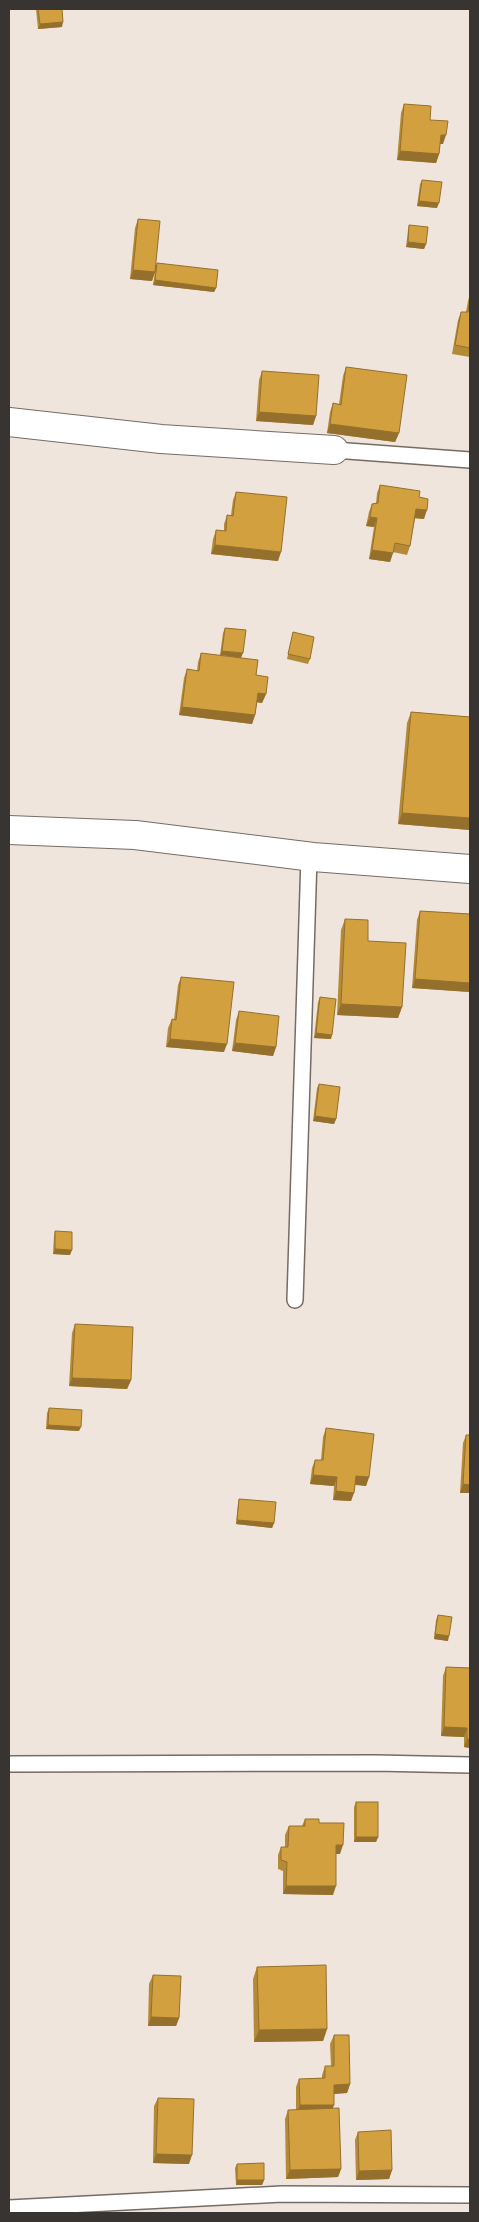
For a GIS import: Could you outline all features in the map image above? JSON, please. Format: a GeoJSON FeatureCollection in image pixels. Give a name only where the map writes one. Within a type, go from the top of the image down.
{"type":"FeatureCollection","features":[{"type":"Feature","properties":{"kind":"street"},"geometry":{"type":"LineString","coordinates":[[9,422],[161,439],[334,450]]}},
{"type":"Feature","properties":{"kind":"street"},"geometry":{"type":"LineString","coordinates":[[9,830],[135,836],[309,857],[470,869]]}},
{"type":"Feature","properties":{"kind":"lane"},"geometry":{"type":"LineString","coordinates":[[334,450],[470,460]]}},
{"type":"Feature","properties":{"kind":"lane"},"geometry":{"type":"LineString","coordinates":[[295,1300],[309,857]]}},
{"type":"Feature","properties":{"kind":"lane"},"geometry":{"type":"LineString","coordinates":[[9,1764],[470,1764]]}},
{"type":"Feature","properties":{"kind":"lane"},"geometry":{"type":"LineString","coordinates":[[9,2208],[282,2194],[470,2195]]}},
{"type":"Feature","properties":{"kind":"building"},"geometry":{"type":"Polygon","coordinates":[[[38,9],[62,9],[63,22],[40,24],[38,9]]]}},
{"type":"Feature","properties":{"kind":"building"},"geometry":{"type":"Polygon","coordinates":[[[404,104],[431,106],[430,120],[448,121],[446,135],[441,135],[439,154],[400,151],[404,104]]]}},
{"type":"Feature","properties":{"kind":"building"},"geometry":{"type":"Polygon","coordinates":[[[422,180],[442,182],[439,203],[419,201],[422,180]]]}},
{"type":"Feature","properties":{"kind":"building"},"geometry":{"type":"Polygon","coordinates":[[[138,219],[160,221],[155,272],[133,270],[138,219]]]}},
{"type":"Feature","properties":{"kind":"building"},"geometry":{"type":"Polygon","coordinates":[[[409,225],[428,227],[426,244],[408,242],[409,225]]]}},
{"type":"Feature","properties":{"kind":"building"},"geometry":{"type":"Polygon","coordinates":[[[157,263],[218,270],[216,288],[155,280],[157,263]]]}},
{"type":"Feature","properties":{"kind":"building"},"geometry":{"type":"Polygon","coordinates":[[[470,298],[470,348],[455,345],[461,312],[468,312],[470,298]]]}},
{"type":"Feature","properties":{"kind":"building"},"geometry":{"type":"Polygon","coordinates":[[[346,367],[407,375],[399,433],[330,424],[333,403],[341,405],[346,367]]]}},
{"type":"Feature","properties":{"kind":"building"},"geometry":{"type":"Polygon","coordinates":[[[262,371],[319,375],[316,416],[259,412],[262,371]]]}},
{"type":"Feature","properties":{"kind":"building"},"geometry":{"type":"Polygon","coordinates":[[[380,485],[420,491],[419,497],[428,499],[427,510],[416,509],[410,546],[395,543],[393,553],[372,550],[377,518],[370,517],[372,504],[378,503],[380,485]]]}},
{"type":"Feature","properties":{"kind":"building"},"geometry":{"type":"Polygon","coordinates":[[[236,492],[287,497],[281,552],[215,545],[216,530],[226,531],[227,515],[233,516],[236,492]]]}},
{"type":"Feature","properties":{"kind":"building"},"geometry":{"type":"Polygon","coordinates":[[[225,628],[246,630],[243,653],[222,651],[225,628]]]}},
{"type":"Feature","properties":{"kind":"building"},"geometry":{"type":"Polygon","coordinates":[[[293,632],[314,637],[310,659],[288,654],[293,632]]]}},
{"type":"Feature","properties":{"kind":"building"},"geometry":{"type":"Polygon","coordinates":[[[201,653],[258,660],[256,675],[268,677],[266,694],[258,693],[255,715],[182,707],[187,669],[199,671],[201,653]]]}},
{"type":"Feature","properties":{"kind":"building"},"geometry":{"type":"Polygon","coordinates":[[[411,712],[470,717],[470,818],[402,813],[411,712]]]}},
{"type":"Feature","properties":{"kind":"building"},"geometry":{"type":"Polygon","coordinates":[[[420,911],[470,914],[470,983],[415,979],[420,911]]]}},
{"type":"Feature","properties":{"kind":"building"},"geometry":{"type":"Polygon","coordinates":[[[345,919],[368,920],[368,941],[406,943],[402,1007],[341,1004],[345,919]]]}},
{"type":"Feature","properties":{"kind":"building"},"geometry":{"type":"Polygon","coordinates":[[[181,977],[234,982],[227,1044],[170,1039],[172,1019],[176,1020],[181,977]]]}},
{"type":"Feature","properties":{"kind":"building"},"geometry":{"type":"Polygon","coordinates":[[[320,997],[336,999],[332,1035],[316,1033],[320,997]]]}},
{"type":"Feature","properties":{"kind":"building"},"geometry":{"type":"Polygon","coordinates":[[[239,1011],[279,1016],[276,1047],[235,1043],[239,1011]]]}},
{"type":"Feature","properties":{"kind":"building"},"geometry":{"type":"Polygon","coordinates":[[[319,1084],[340,1087],[336,1119],[315,1116],[319,1084]]]}},
{"type":"Feature","properties":{"kind":"building"},"geometry":{"type":"Polygon","coordinates":[[[55,1231],[72,1232],[72,1250],[55,1249],[55,1231]]]}},
{"type":"Feature","properties":{"kind":"building"},"geometry":{"type":"Polygon","coordinates":[[[75,1324],[133,1327],[131,1380],[72,1378],[75,1324]]]}},
{"type":"Feature","properties":{"kind":"building"},"geometry":{"type":"Polygon","coordinates":[[[49,1408],[82,1410],[81,1427],[48,1425],[49,1408]]]}},
{"type":"Feature","properties":{"kind":"building"},"geometry":{"type":"Polygon","coordinates":[[[326,1428],[374,1434],[369,1477],[356,1476],[354,1493],[336,1491],[337,1477],[313,1475],[315,1460],[323,1460],[326,1428]]]}},
{"type":"Feature","properties":{"kind":"building"},"geometry":{"type":"Polygon","coordinates":[[[466,1435],[470,1435],[470,1485],[463,1484],[466,1435]]]}},
{"type":"Feature","properties":{"kind":"building"},"geometry":{"type":"Polygon","coordinates":[[[239,1499],[276,1502],[274,1523],[237,1520],[239,1499]]]}},
{"type":"Feature","properties":{"kind":"building"},"geometry":{"type":"Polygon","coordinates":[[[438,1615],[452,1617],[449,1636],[435,1634],[438,1615]]]}},
{"type":"Feature","properties":{"kind":"building"},"geometry":{"type":"Polygon","coordinates":[[[446,1667],[470,1668],[470,1739],[467,1739],[467,1728],[444,1727],[446,1667]]]}},
{"type":"Feature","properties":{"kind":"building"},"geometry":{"type":"Polygon","coordinates":[[[356,1802],[378,1802],[378,1837],[356,1837],[356,1802]]]}},
{"type":"Feature","properties":{"kind":"building"},"geometry":{"type":"Polygon","coordinates":[[[305,1819],[319,1819],[319,1823],[344,1823],[343,1845],[336,1845],[336,1886],[286,1886],[287,1862],[281,1860],[281,1847],[288,1847],[289,1826],[305,1826],[305,1819]]]}},
{"type":"Feature","properties":{"kind":"building"},"geometry":{"type":"Polygon","coordinates":[[[326,1965],[327,2029],[259,2030],[257,1967],[326,1965]]]}},
{"type":"Feature","properties":{"kind":"building"},"geometry":{"type":"Polygon","coordinates":[[[153,1975],[181,1976],[179,2018],[151,2017],[153,1975]]]}},
{"type":"Feature","properties":{"kind":"building"},"geometry":{"type":"Polygon","coordinates":[[[334,2035],[349,2035],[350,2084],[334,2085],[334,2105],[300,2105],[299,2079],[325,2078],[325,2066],[334,2066],[334,2035]]]}},
{"type":"Feature","properties":{"kind":"building"},"geometry":{"type":"Polygon","coordinates":[[[158,2098],[194,2099],[192,2155],[156,2154],[158,2098]]]}},
{"type":"Feature","properties":{"kind":"building"},"geometry":{"type":"Polygon","coordinates":[[[339,2108],[341,2169],[290,2170],[288,2110],[339,2108]]]}},
{"type":"Feature","properties":{"kind":"building"},"geometry":{"type":"Polygon","coordinates":[[[391,2130],[392,2170],[359,2171],[358,2132],[391,2130]]]}},
{"type":"Feature","properties":{"kind":"building"},"geometry":{"type":"Polygon","coordinates":[[[264,2163],[264,2180],[237,2180],[237,2164],[264,2163]]]}}]}
